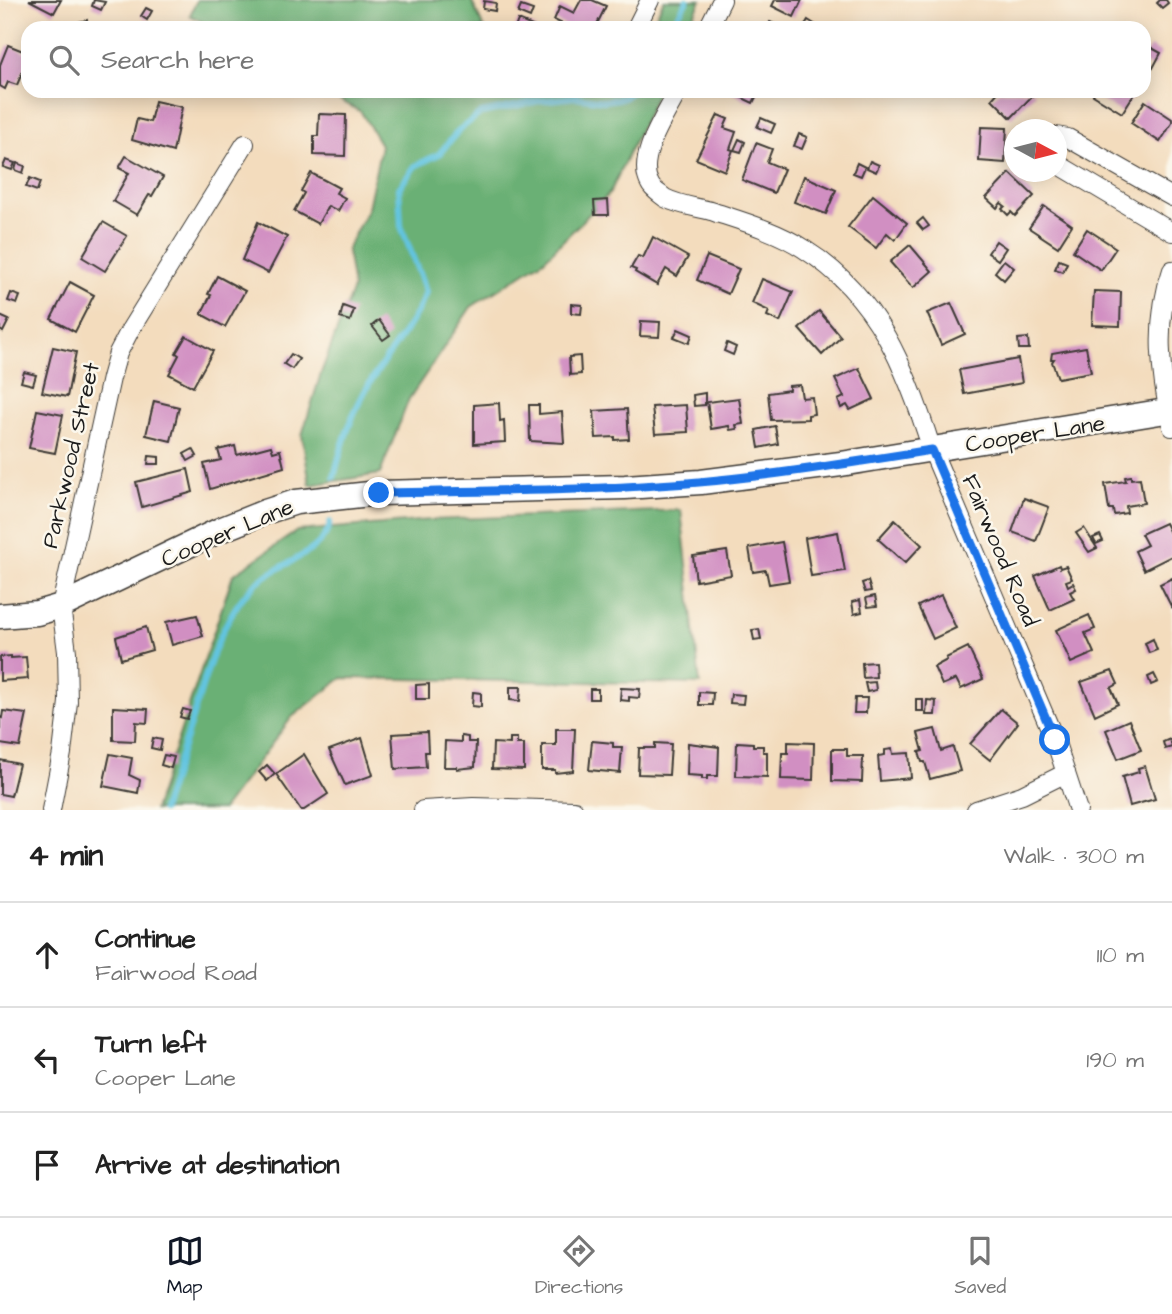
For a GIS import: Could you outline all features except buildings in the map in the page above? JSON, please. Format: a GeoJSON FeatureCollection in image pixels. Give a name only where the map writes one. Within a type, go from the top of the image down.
{"type":"FeatureCollection","features":[{"type":"Feature","properties":{"kind":"street"},"geometry":{"type":"LineString","coordinates":[[640,21],[650,0]]}},
{"type":"Feature","properties":{"kind":"street"},"geometry":{"type":"LineString","coordinates":[[712,21],[722,0]]}},
{"type":"Feature","properties":{"kind":"street","name":"Fairwood Road"},"geometry":{"type":"LineString","coordinates":[[675,98],[646,156],[645,172],[651,187],[666,199],[755,226],[802,247],[833,269],[871,310],[895,351],[918,405],[932,450],[1055,740],[1079,810]]}},
{"type":"Feature","properties":{"kind":"street"},"geometry":{"type":"LineString","coordinates":[[1067,138],[1172,197]]}},
{"type":"Feature","properties":{"kind":"street","name":"Parkwood Street"},"geometry":{"type":"LineString","coordinates":[[51,810],[68,702],[67,652],[61,606],[118,353],[245,144]]}},
{"type":"Feature","properties":{"kind":"street"},"geometry":{"type":"LineString","coordinates":[[1067,170],[1172,232]]}},
{"type":"Feature","properties":{"kind":"street"},"geometry":{"type":"LineString","coordinates":[[1171,416],[1161,369],[1160,330],[1166,288],[1172,270]]}},
{"type":"Feature","properties":{"kind":"street","name":"Cooper Lane"},"geometry":{"type":"LineString","coordinates":[[0,616],[37,613],[61,606],[220,530],[296,502],[379,493],[625,487],[701,482],[1171,416]]}},
{"type":"Feature","properties":{"kind":"street"},"geometry":{"type":"LineString","coordinates":[[975,810],[1022,795],[1066,773]]}},
{"type":"Feature","properties":{"kind":"street"},"geometry":{"type":"LineString","coordinates":[[423,810],[473,807],[574,810]]}},
{"type":"Feature","properties":{"kind":"green space"},"geometry":{"type":"Polygon","coordinates":[[[197,0],[471,0],[481,21],[201,21],[190,15],[197,0]]]}},
{"type":"Feature","properties":{"kind":"green space"},"geometry":{"type":"Polygon","coordinates":[[[664,0],[701,0],[691,21],[654,21],[664,0]]]}},
{"type":"Feature","properties":{"kind":"green space"},"geometry":{"type":"Polygon","coordinates":[[[336,98],[655,98],[610,193],[544,260],[471,307],[409,399],[380,474],[310,485],[302,435],[321,373],[353,288],[347,249],[368,208],[381,145],[361,112],[336,98]]]}},
{"type":"Feature","properties":{"kind":"green space"},"geometry":{"type":"Polygon","coordinates":[[[681,510],[700,684],[342,678],[292,717],[222,810],[154,810],[233,575],[297,531],[430,520],[681,510]]]}},
{"type":"Feature","properties":{"kind":"waterway"},"geometry":{"type":"LineString","coordinates":[[675,21],[687,0]]}},
{"type":"Feature","properties":{"kind":"waterway"},"geometry":{"type":"LineString","coordinates":[[334,477],[358,405],[413,319],[426,292],[401,226],[399,188],[415,166],[439,154],[459,130],[481,113],[567,98]]}},
{"type":"Feature","properties":{"kind":"waterway"},"geometry":{"type":"LineString","coordinates":[[583,98],[604,101],[624,98]]}},
{"type":"Feature","properties":{"kind":"waterway"},"geometry":{"type":"LineString","coordinates":[[162,810],[210,664],[231,615],[251,588],[319,543],[330,522]]}},
{"type":"Feature","properties":{"kind":"route"},"geometry":{"type":"LineString","coordinates":[[379,493],[625,487],[701,482],[932,450],[1055,740]]}}]}
